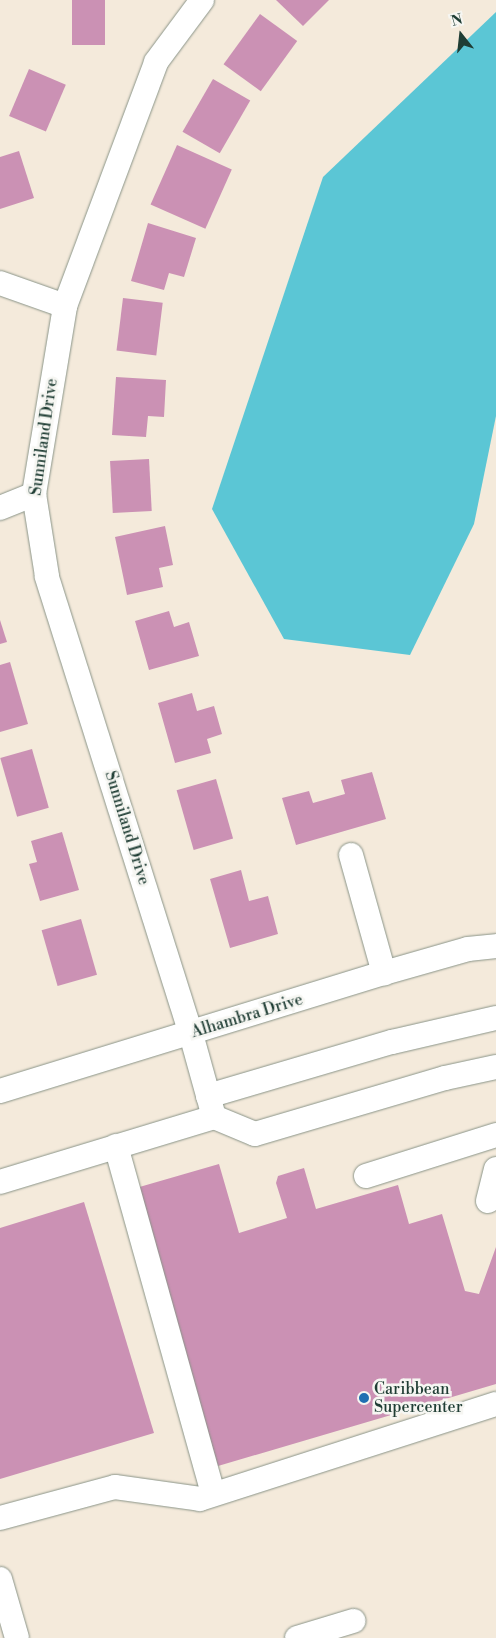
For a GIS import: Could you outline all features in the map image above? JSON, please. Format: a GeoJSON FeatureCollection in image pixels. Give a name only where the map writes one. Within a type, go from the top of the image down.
{"type":"FeatureCollection","features":[{"type":"Feature","properties":{"kind":"street","name":"Sunniland Drive"},"geometry":{"type":"LineString","coordinates":[[202,0],[156,62],[65,306],[34,494],[47,576],[191,1034],[211,1107]]}},
{"type":"Feature","properties":{"kind":"street"},"geometry":{"type":"LineString","coordinates":[[0,283],[65,306]]}},
{"type":"Feature","properties":{"kind":"street"},"geometry":{"type":"LineString","coordinates":[[0,508],[34,494]]}},
{"type":"Feature","properties":{"kind":"street"},"geometry":{"type":"LineString","coordinates":[[351,854],[384,973]]}},
{"type":"Feature","properties":{"kind":"street","name":"Alhambra Drive"},"geometry":{"type":"LineString","coordinates":[[0,1091],[191,1034],[384,973],[468,949],[496,946]]}},
{"type":"Feature","properties":{"kind":"street"},"geometry":{"type":"LineString","coordinates":[[0,1182],[116,1146],[211,1107],[392,1042],[496,1018]]}},
{"type":"Feature","properties":{"kind":"street"},"geometry":{"type":"LineString","coordinates":[[211,1107],[254,1134],[445,1078],[496,1067]]}},
{"type":"Feature","properties":{"kind":"street"},"geometry":{"type":"LineString","coordinates":[[366,1176],[496,1135]]}},
{"type":"Feature","properties":{"kind":"street"},"geometry":{"type":"LineString","coordinates":[[116,1146],[213,1494]]}},
{"type":"Feature","properties":{"kind":"street"},"geometry":{"type":"LineString","coordinates":[[488,1201],[496,1169]]}},
{"type":"Feature","properties":{"kind":"street"},"geometry":{"type":"LineString","coordinates":[[0,1518],[116,1487],[200,1499],[496,1404]]}},
{"type":"Feature","properties":{"kind":"street"},"geometry":{"type":"LineString","coordinates":[[0,1580],[17,1638]]}},
{"type":"Feature","properties":{"kind":"street"},"geometry":{"type":"LineString","coordinates":[[297,1638],[353,1621]]}},
{"type":"Feature","properties":{"kind":"water"},"geometry":{"type":"Polygon","coordinates":[[[496,12],[496,416],[474,524],[410,655],[284,639],[212,509],[323,177],[496,12]]]}},
{"type":"Feature","properties":{"kind":"building"},"geometry":{"type":"Polygon","coordinates":[[[72,0],[105,0],[105,45],[72,45],[72,0]]]}},
{"type":"Feature","properties":{"kind":"building"},"geometry":{"type":"Polygon","coordinates":[[[276,0],[329,0],[303,26],[276,0]]]}},
{"type":"Feature","properties":{"kind":"building"},"geometry":{"type":"Polygon","coordinates":[[[260,14],[297,41],[261,91],[224,64],[260,14]]]}},
{"type":"Feature","properties":{"kind":"building"},"geometry":{"type":"Polygon","coordinates":[[[29,69],[66,85],[46,132],[9,116],[29,69]]]}},
{"type":"Feature","properties":{"kind":"building"},"geometry":{"type":"Polygon","coordinates":[[[213,79],[250,100],[220,153],[182,132],[213,79]]]}},
{"type":"Feature","properties":{"kind":"building"},"geometry":{"type":"Polygon","coordinates":[[[177,145],[232,169],[205,229],[151,204],[177,145]]]}},
{"type":"Feature","properties":{"kind":"building"},"geometry":{"type":"Polygon","coordinates":[[[19,151],[34,198],[0,209],[0,157],[19,151]]]}},
{"type":"Feature","properties":{"kind":"building"},"geometry":{"type":"Polygon","coordinates":[[[148,223],[196,238],[184,277],[169,273],[164,290],[131,281],[148,223]]]}},
{"type":"Feature","properties":{"kind":"building"},"geometry":{"type":"Polygon","coordinates":[[[123,298],[163,303],[156,355],[117,351],[123,298]]]}},
{"type":"Feature","properties":{"kind":"building"},"geometry":{"type":"Polygon","coordinates":[[[116,377],[166,380],[164,417],[148,416],[146,437],[112,435],[116,377]]]}},
{"type":"Feature","properties":{"kind":"building"},"geometry":{"type":"Polygon","coordinates":[[[149,459],[152,511],[113,513],[110,461],[149,459]]]}},
{"type":"Feature","properties":{"kind":"building"},"geometry":{"type":"Polygon","coordinates":[[[165,526],[173,565],[159,568],[163,587],[127,595],[115,537],[165,526]]]}},
{"type":"Feature","properties":{"kind":"building"},"geometry":{"type":"Polygon","coordinates":[[[169,611],[174,627],[189,622],[199,656],[149,670],[135,621],[169,611]]]}},
{"type":"Feature","properties":{"kind":"building"},"geometry":{"type":"Polygon","coordinates":[[[0,620],[7,642],[0,644],[0,620]]]}},
{"type":"Feature","properties":{"kind":"building"},"geometry":{"type":"Polygon","coordinates":[[[10,662],[28,724],[0,732],[0,665],[10,662]]]}},
{"type":"Feature","properties":{"kind":"building"},"geometry":{"type":"Polygon","coordinates":[[[192,693],[197,711],[214,706],[222,734],[207,739],[211,753],[175,763],[158,703],[192,693]]]}},
{"type":"Feature","properties":{"kind":"building"},"geometry":{"type":"Polygon","coordinates":[[[32,749],[49,808],[17,817],[0,758],[32,749]]]}},
{"type":"Feature","properties":{"kind":"building"},"geometry":{"type":"Polygon","coordinates":[[[372,772],[386,819],[296,845],[282,798],[309,791],[313,803],[345,794],[341,780],[372,772]]]}},
{"type":"Feature","properties":{"kind":"building"},"geometry":{"type":"Polygon","coordinates":[[[216,779],[233,839],[194,850],[177,790],[216,779]]]}},
{"type":"Feature","properties":{"kind":"building"},"geometry":{"type":"Polygon","coordinates":[[[62,832],[79,890],[40,901],[29,864],[37,862],[31,841],[62,832]]]}},
{"type":"Feature","properties":{"kind":"building"},"geometry":{"type":"Polygon","coordinates":[[[241,870],[249,901],[268,896],[278,934],[230,948],[210,879],[241,870]]]}},
{"type":"Feature","properties":{"kind":"building"},"geometry":{"type":"Polygon","coordinates":[[[81,919],[97,975],[58,986],[42,930],[81,919]]]}},
{"type":"Feature","properties":{"kind":"building"},"geometry":{"type":"Polygon","coordinates":[[[219,1164],[239,1233],[287,1218],[276,1183],[278,1176],[304,1168],[316,1209],[398,1185],[409,1224],[442,1214],[465,1291],[479,1294],[496,1247],[496,1384],[218,1466],[136,1188],[219,1164]]]}},
{"type":"Feature","properties":{"kind":"building"},"geometry":{"type":"Polygon","coordinates":[[[84,1202],[154,1433],[0,1479],[0,1228],[84,1202]]]}},
{"type":"Feature","properties":{"kind":"place","name":"Caribbean Supercenter"},"geometry":{"type":"Point","coordinates":[364,1398]}}]}
